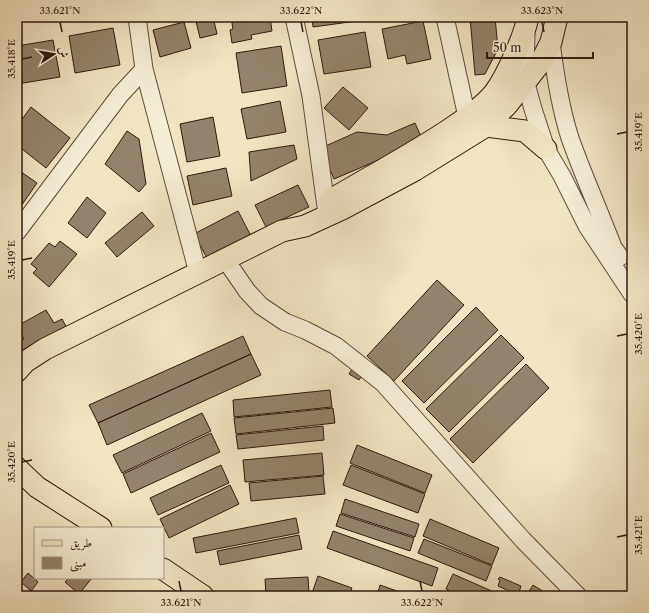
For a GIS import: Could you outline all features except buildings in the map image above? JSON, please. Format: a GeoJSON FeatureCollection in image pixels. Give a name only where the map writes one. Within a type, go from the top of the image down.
{"type":"FeatureCollection","features":[{"type":"Feature","properties":{"kind":"main road"},"geometry":{"type":"LineString","coordinates":[[17,371],[25,362],[45,350],[282,231],[301,215],[326,210],[415,170],[486,126],[541,62],[551,42],[558,17]]}},
{"type":"Feature","properties":{"kind":"main road"},"geometry":{"type":"LineString","coordinates":[[326,210],[427,145],[480,107],[495,92],[509,66],[527,23]]}},
{"type":"Feature","properties":{"kind":"main road"},"geometry":{"type":"LineString","coordinates":[[486,126],[525,131],[546,149]]}},
{"type":"Feature","properties":{"kind":"main road"},"geometry":{"type":"LineString","coordinates":[[17,468],[37,487],[99,527]]}},
{"type":"Feature","properties":{"kind":"main road"},"geometry":{"type":"LineString","coordinates":[[164,569],[203,596]]}},
{"type":"Feature","properties":{"kind":"street"},"geometry":{"type":"LineString","coordinates":[[137,17],[144,69],[198,273]]}},
{"type":"Feature","properties":{"kind":"street"},"geometry":{"type":"LineString","coordinates":[[294,17],[311,96],[326,210]]}},
{"type":"Feature","properties":{"kind":"street"},"geometry":{"type":"LineString","coordinates":[[445,17],[467,117]]}},
{"type":"Feature","properties":{"kind":"street"},"geometry":{"type":"LineString","coordinates":[[527,23],[525,80],[546,149],[588,226],[632,294]]}},
{"type":"Feature","properties":{"kind":"street"},"geometry":{"type":"LineString","coordinates":[[551,42],[553,64],[560,99],[570,137],[613,246],[632,276]]}},
{"type":"Feature","properties":{"kind":"street"},"geometry":{"type":"LineString","coordinates":[[17,232],[120,94],[144,69]]}},
{"type":"Feature","properties":{"kind":"street"},"geometry":{"type":"LineString","coordinates":[[225,259],[247,291],[261,306],[285,322],[305,330],[336,346],[384,383],[524,540],[578,596]]}}]}
